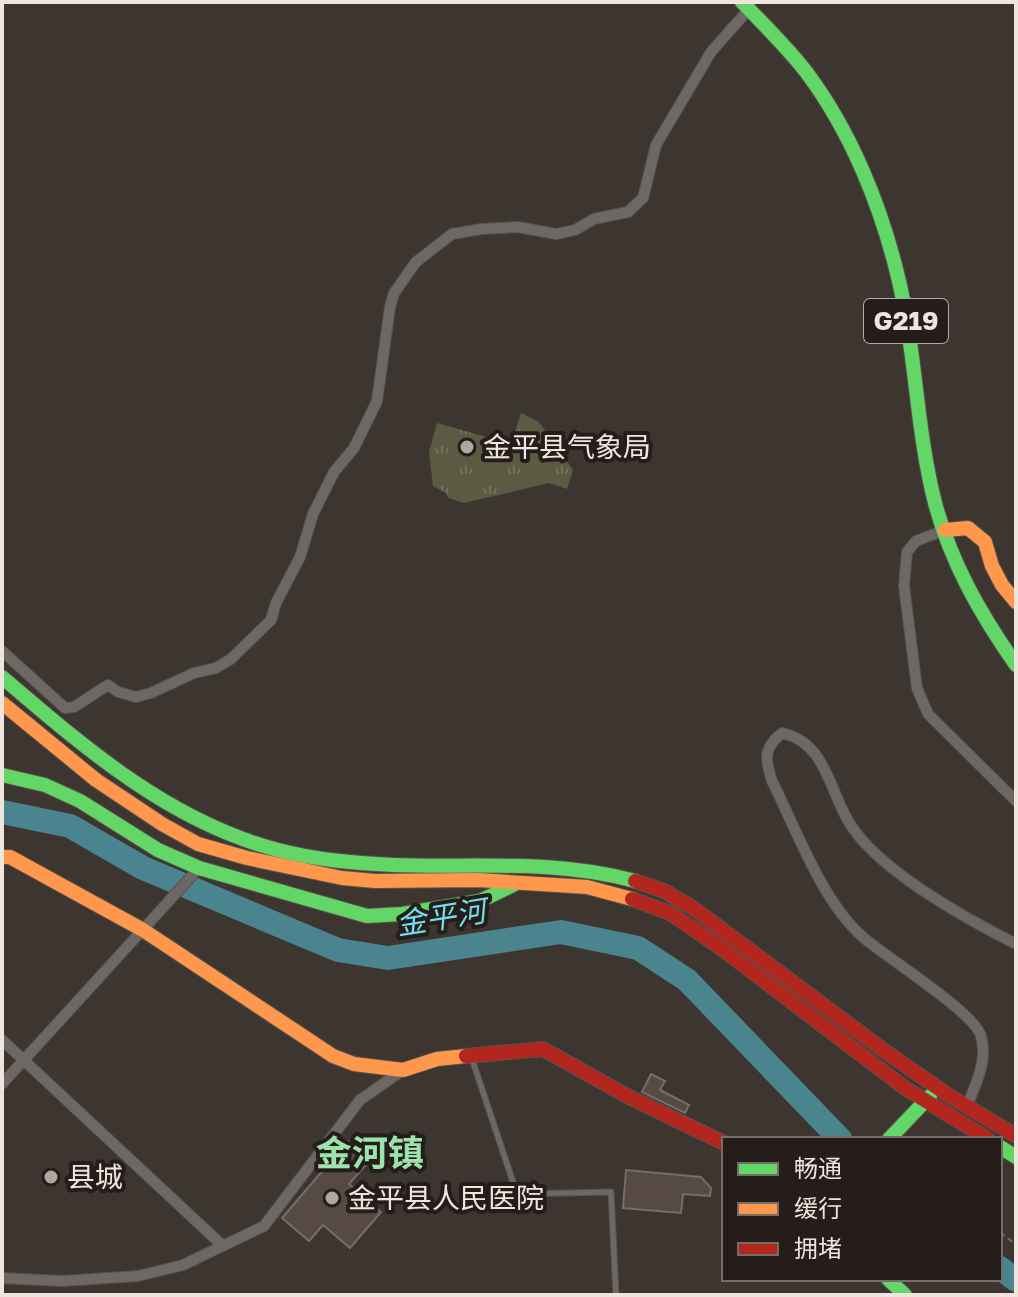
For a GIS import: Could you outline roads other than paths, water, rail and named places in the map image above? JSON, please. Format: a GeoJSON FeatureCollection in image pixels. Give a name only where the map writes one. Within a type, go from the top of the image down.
{"type":"FeatureCollection","features":[{"type":"Feature","properties":{"kind":"main road","name":"G219"},"geometry":{"type":"LineString","coordinates":[[745,6],[817,87],[862,173],[883,230],[903,302],[936,504],[961,574],[984,619],[1016,665]]}},
{"type":"Feature","properties":{"kind":"main road"},"geometry":{"type":"LineString","coordinates":[[945,530],[968,528],[985,542],[992,566],[1016,602]]}},
{"type":"Feature","properties":{"kind":"main road"},"geometry":{"type":"LineString","coordinates":[[2,677],[81,746],[137,787],[182,815],[235,838],[281,851],[354,863],[546,867],[619,876],[666,892],[763,957],[841,1019],[937,1086],[1016,1136]]}},
{"type":"Feature","properties":{"kind":"main road"},"geometry":{"type":"LineString","coordinates":[[2,703],[96,780],[198,844],[342,878],[375,881],[478,880],[587,887],[628,897],[670,913],[905,1088],[985,1137]]}},
{"type":"Feature","properties":{"kind":"main road"},"geometry":{"type":"LineString","coordinates":[[2,775],[45,785],[80,801],[158,850],[199,868],[367,916],[402,914],[480,901],[546,867]]}},
{"type":"Feature","properties":{"kind":"main road"},"geometry":{"type":"LineString","coordinates":[[2,857],[10,857],[143,930],[333,1056],[354,1064],[403,1070],[437,1059],[543,1049],[629,1097],[722,1142]]}},
{"type":"Feature","properties":{"kind":"main road"},"geometry":{"type":"LineString","coordinates":[[891,1137],[937,1086]]}},
{"type":"Feature","properties":{"kind":"main road"},"geometry":{"type":"LineString","coordinates":[[890,1281],[905,1295]]}},
{"type":"Feature","properties":{"kind":"street"},"geometry":{"type":"LineString","coordinates":[[54,722],[65,708],[74,707],[108,685],[118,692],[136,697],[194,673],[216,668],[231,659],[271,620],[276,603],[300,557],[313,514],[334,472],[354,448],[377,401],[390,307],[394,293],[416,262],[452,234],[518,227],[556,234],[575,230],[594,219],[628,212],[643,198],[656,145],[711,52],[745,6]]}},
{"type":"Feature","properties":{"kind":"street"},"geometry":{"type":"LineString","coordinates":[[945,530],[916,541],[907,552],[904,586],[917,688],[928,714],[1016,801]]}},
{"type":"Feature","properties":{"kind":"street"},"geometry":{"type":"LineString","coordinates":[[2,651],[65,708]]}},
{"type":"Feature","properties":{"kind":"street"},"geometry":{"type":"LineString","coordinates":[[967,1106],[982,1071],[981,1033],[965,1015],[863,938],[836,909],[772,781],[765,760],[773,741],[782,733],[798,736],[811,748],[829,776],[851,826],[875,854],[962,917],[1016,944]]}},
{"type":"Feature","properties":{"kind":"street"},"geometry":{"type":"LineString","coordinates":[[2,1084],[199,868]]}},
{"type":"Feature","properties":{"kind":"street"},"geometry":{"type":"LineString","coordinates":[[2,1040],[223,1246]]}},
{"type":"Feature","properties":{"kind":"street"},"geometry":{"type":"LineString","coordinates":[[2,1278],[63,1281],[138,1276],[183,1265],[264,1226],[360,1100],[403,1070]]}},
{"type":"Feature","properties":{"kind":"lane"},"geometry":{"type":"LineString","coordinates":[[471,1055],[517,1194],[611,1192],[616,1295]]}},
{"type":"Feature","properties":{"kind":"waterway","name":"金平河"},"geometry":{"type":"LineString","coordinates":[[2,812],[70,826],[143,868],[338,950],[388,958],[561,932],[638,948],[687,980],[838,1137]]}},
{"type":"Feature","properties":{"kind":"waterway","name":"金平河"},"geometry":{"type":"LineString","coordinates":[[1002,1270],[1016,1280]]}},
{"type":"Feature","properties":{"kind":"place","name":"金平县气象局"},"geometry":{"type":"Point","coordinates":[467,447]}},
{"type":"Feature","properties":{"kind":"place","name":"县城"},"geometry":{"type":"Point","coordinates":[51,1177]}},
{"type":"Feature","properties":{"kind":"place","name":"金平县人民医院"},"geometry":{"type":"Point","coordinates":[332,1198]}},
{"type":"Feature","properties":{"kind":"district","name":"金河镇"},"geometry":{"type":"Point","coordinates":[370,1153]}}]}
